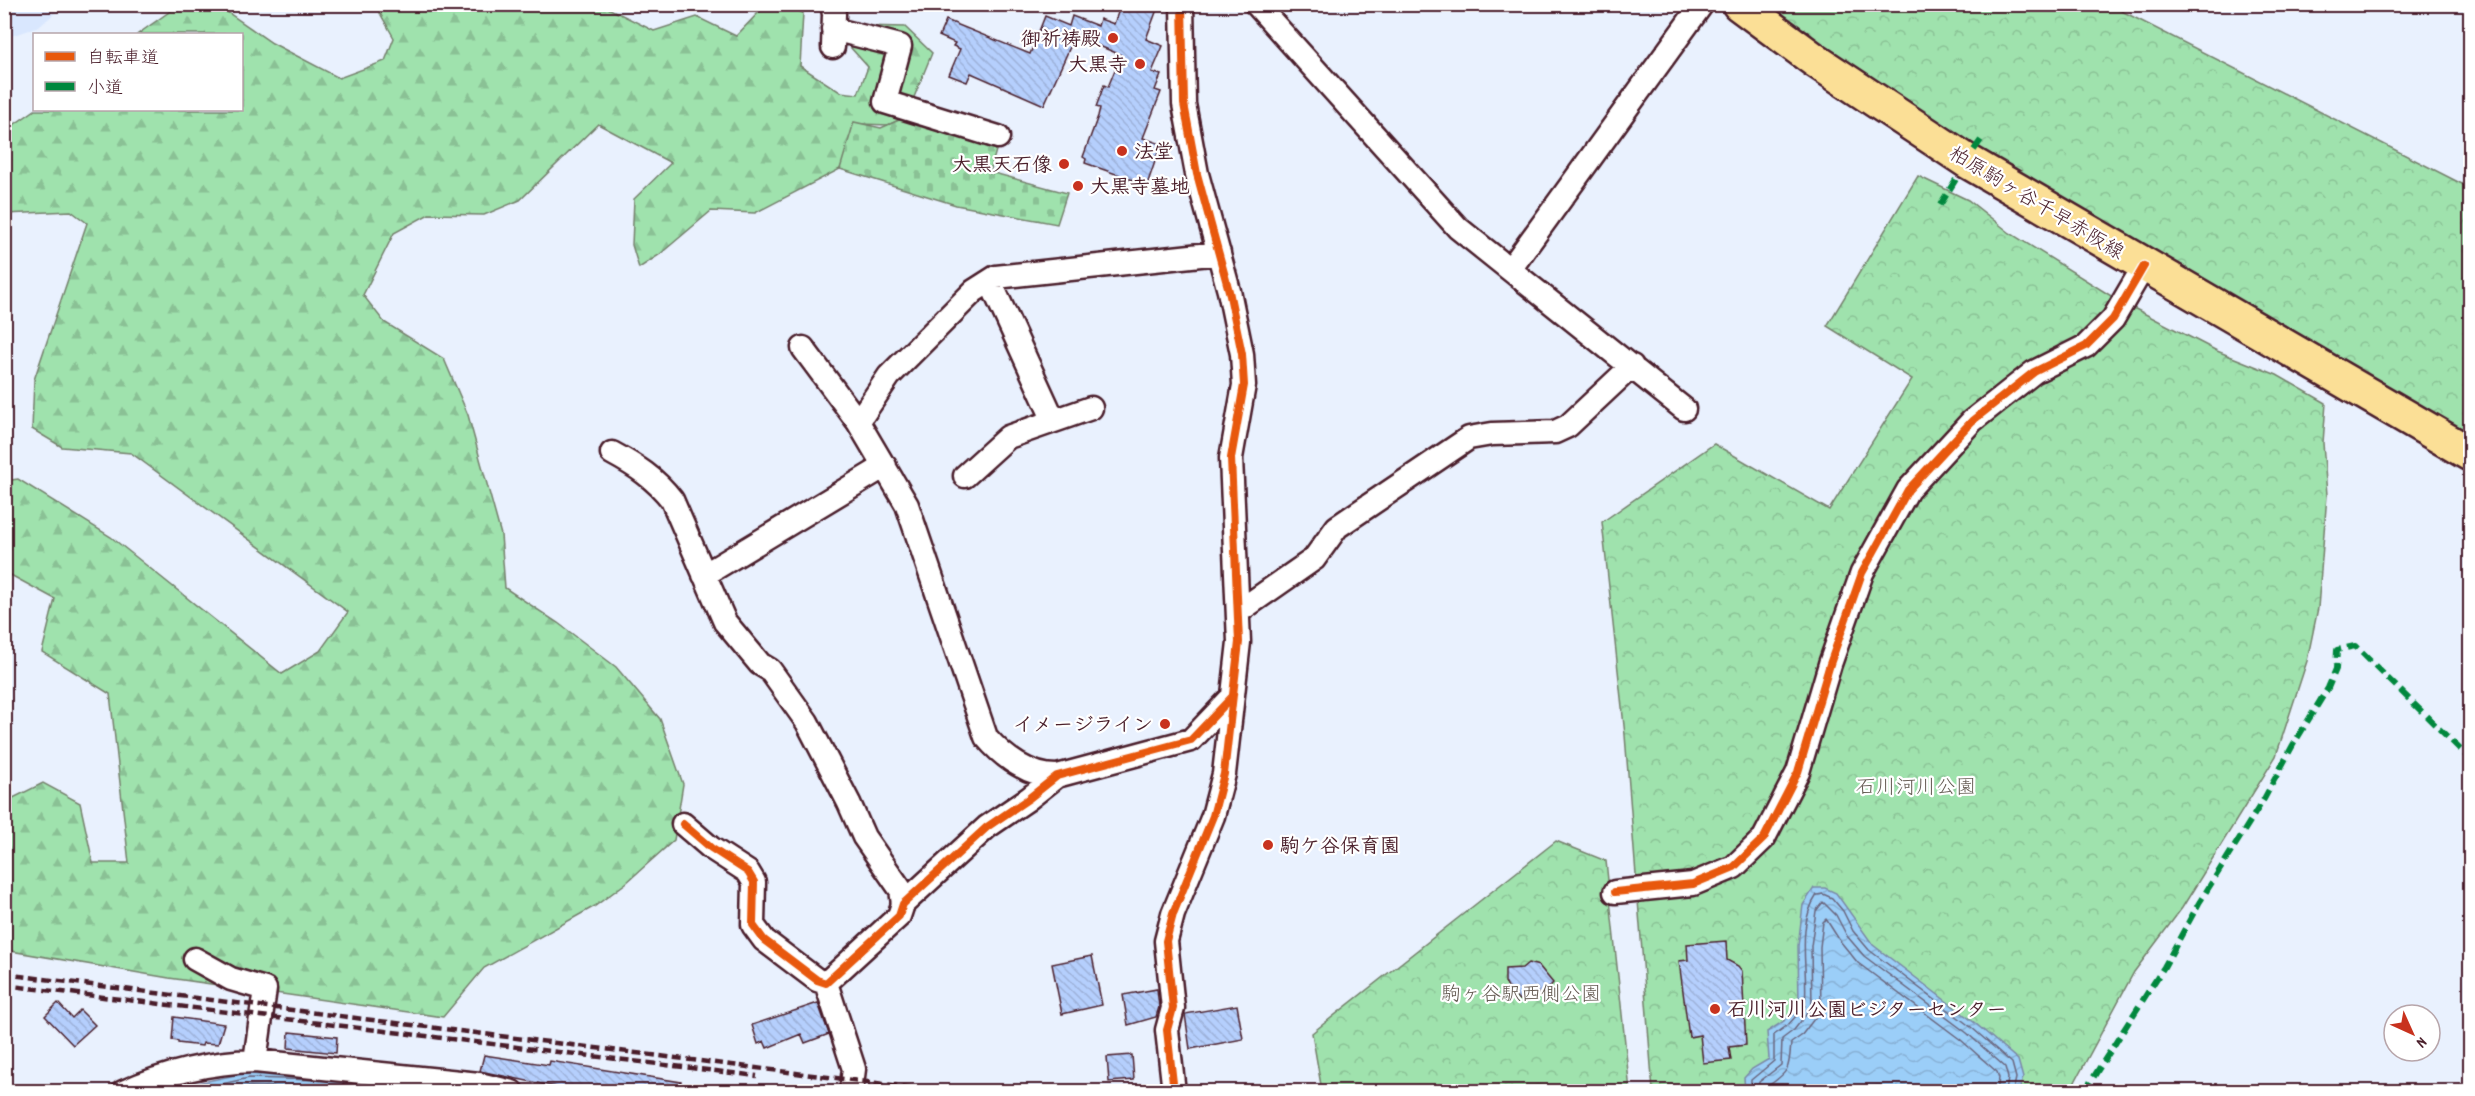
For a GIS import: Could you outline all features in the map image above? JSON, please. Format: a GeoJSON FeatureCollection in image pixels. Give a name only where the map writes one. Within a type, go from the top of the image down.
{"type":"FeatureCollection","features":[{"type":"Feature","properties":{"kind":"main road","name":"柏原駒ヶ谷千早赤阪線"},"geometry":{"type":"LineString","coordinates":[[1738,4],[1816,61],[1967,161],[2144,266],[2470,453]]}},
{"type":"Feature","properties":{"kind":"street"},"geometry":{"type":"LineString","coordinates":[[832,4],[833,38],[900,46],[885,102],[998,137]]}},
{"type":"Feature","properties":{"kind":"street"},"geometry":{"type":"LineString","coordinates":[[1174,1092],[1167,1029],[1173,1008],[1166,941],[1173,914],[1215,806],[1224,774],[1239,642],[1231,458],[1244,386],[1242,354],[1219,253],[1197,174],[1184,104],[1182,4]]}},
{"type":"Feature","properties":{"kind":"street"},"geometry":{"type":"LineString","coordinates":[[1256,4],[1458,228],[1511,268],[1684,409]]}},
{"type":"Feature","properties":{"kind":"street"},"geometry":{"type":"LineString","coordinates":[[1511,268],[1702,4]]}},
{"type":"Feature","properties":{"kind":"street"},"geometry":{"type":"LineString","coordinates":[[858,422],[889,376],[974,291],[996,277],[1219,253]]}},
{"type":"Feature","properties":{"kind":"street"},"geometry":{"type":"LineString","coordinates":[[1615,892],[1693,884],[1734,867],[1764,838],[1797,772],[1830,664],[1862,573],[1908,490],[1972,421],[2034,372],[2086,346],[2113,319],[2144,266]]}},
{"type":"Feature","properties":{"kind":"street"},"geometry":{"type":"LineString","coordinates":[[990,281],[1054,421]]}},
{"type":"Feature","properties":{"kind":"street"},"geometry":{"type":"LineString","coordinates":[[803,348],[858,422],[907,504],[986,737],[997,750],[1039,776],[1057,776],[1191,740],[1232,697]]}},
{"type":"Feature","properties":{"kind":"street"},"geometry":{"type":"LineString","coordinates":[[1238,612],[1314,559],[1337,527],[1469,438],[1492,434],[1555,432],[1568,426],[1632,366]]}},
{"type":"Feature","properties":{"kind":"street"},"geometry":{"type":"LineString","coordinates":[[965,476],[1008,437],[1091,408]]}},
{"type":"Feature","properties":{"kind":"street"},"geometry":{"type":"LineString","coordinates":[[612,453],[639,468],[659,483],[672,500],[725,622],[760,664],[770,670],[807,722],[864,837],[901,890],[903,904],[899,916],[826,984]]}},
{"type":"Feature","properties":{"kind":"street"},"geometry":{"type":"LineString","coordinates":[[704,575],[885,466]]}},
{"type":"Feature","properties":{"kind":"street"},"geometry":{"type":"LineString","coordinates":[[903,904],[987,826],[1028,799],[1057,776]]}},
{"type":"Feature","properties":{"kind":"street"},"geometry":{"type":"LineString","coordinates":[[683,824],[726,859],[748,872],[754,882],[753,925],[764,940],[817,980],[826,984],[854,1069],[851,1092]]}},
{"type":"Feature","properties":{"kind":"street"},"geometry":{"type":"LineString","coordinates":[[195,959],[231,979],[266,989],[255,1061]]}},
{"type":"Feature","properties":{"kind":"street"},"geometry":{"type":"LineString","coordinates":[[123,1092],[184,1069],[230,1062],[255,1061],[478,1084],[512,1092]]}},
{"type":"Feature","properties":{"kind":"shaded area"},"geometry":{"type":"Polygon","coordinates":[[[5,4],[64,5],[39,27],[5,38],[5,4]]]}},
{"type":"Feature","properties":{"kind":"green space"},"geometry":{"type":"Polygon","coordinates":[[[372,4],[602,5],[654,31],[697,17],[736,36],[761,10],[784,5],[803,13],[800,66],[840,92],[858,94],[868,67],[851,48],[861,26],[905,27],[932,53],[906,117],[888,125],[861,124],[840,169],[755,213],[711,211],[659,255],[639,268],[632,245],[634,199],[671,163],[598,124],[520,200],[484,215],[429,214],[394,233],[363,295],[384,322],[444,359],[468,415],[501,535],[505,588],[558,623],[616,667],[660,719],[683,784],[674,840],[626,883],[595,906],[484,968],[443,1017],[169,978],[5,950],[5,802],[43,783],[80,803],[93,863],[129,863],[110,694],[42,652],[55,599],[5,572],[5,481],[18,479],[111,537],[282,674],[320,651],[348,612],[131,453],[62,447],[32,429],[34,380],[87,223],[71,211],[5,214],[5,131],[34,111],[243,111],[243,33],[139,33],[179,5],[217,5],[272,43],[339,78],[385,61],[394,38],[377,8],[372,4]]]}},
{"type":"Feature","properties":{"kind":"green space"},"geometry":{"type":"Polygon","coordinates":[[[1766,5],[2110,5],[2470,188],[2470,441],[1916,116],[1766,5]]]}},
{"type":"Feature","properties":{"kind":"green space"},"geometry":{"type":"Polygon","coordinates":[[[906,117],[998,143],[990,172],[1067,193],[1057,224],[956,205],[840,169],[854,122],[881,128],[906,117]]]}},
{"type":"Feature","properties":{"kind":"green space","name":"石川河川公園"},"geometry":{"type":"Polygon","coordinates":[[[1918,176],[1968,200],[2010,233],[2116,299],[2217,351],[2277,375],[2326,403],[2323,443],[2327,495],[2318,608],[2307,661],[2276,756],[2182,908],[2134,972],[2070,1091],[1653,1091],[1625,735],[1602,522],[1714,444],[1829,510],[1912,379],[1827,326],[1918,176]]]}},
{"type":"Feature","properties":{"kind":"green space","name":"駒ヶ谷駅西側公園"},"geometry":{"type":"Polygon","coordinates":[[[1556,841],[1606,861],[1630,1091],[1322,1091],[1312,1033],[1556,841]]]}},
{"type":"Feature","properties":{"kind":"water"},"geometry":{"type":"Polygon","coordinates":[[[1814,888],[1825,888],[1836,893],[1873,945],[1975,1023],[2018,1060],[2023,1078],[2019,1091],[1745,1090],[1744,1078],[1752,1069],[1769,1059],[1767,1032],[1784,1021],[1799,1003],[1798,946],[1803,905],[1814,888]]]}},
{"type":"Feature","properties":{"kind":"water"},"geometry":{"type":"Polygon","coordinates":[[[249,1072],[354,1076],[443,1092],[157,1092],[249,1072]]]}},
{"type":"Feature","properties":{"kind":"building"},"geometry":{"type":"Polygon","coordinates":[[[1121,4],[1159,4],[1146,39],[1163,46],[1152,72],[1161,75],[1155,90],[1161,92],[1143,138],[1161,144],[1147,185],[1085,163],[1086,159],[1083,157],[1098,116],[1100,108],[1096,107],[1104,85],[1108,87],[1121,55],[1075,36],[1044,105],[971,73],[967,82],[949,75],[960,49],[953,46],[955,43],[939,36],[946,20],[1030,54],[1045,16],[1069,26],[1072,16],[1098,26],[1100,19],[1114,24],[1121,4]]]}},
{"type":"Feature","properties":{"kind":"building","name":"石川河川公園ビジターセンター"},"geometry":{"type":"Polygon","coordinates":[[[1726,941],[1727,960],[1742,971],[1746,1045],[1729,1047],[1731,1060],[1703,1063],[1700,1035],[1689,1037],[1679,961],[1688,960],[1687,944],[1726,941]]]}},
{"type":"Feature","properties":{"kind":"building"},"geometry":{"type":"Polygon","coordinates":[[[1092,956],[1102,1005],[1062,1014],[1052,964],[1092,956]]]}},
{"type":"Feature","properties":{"kind":"building"},"geometry":{"type":"Polygon","coordinates":[[[1528,963],[1539,966],[1553,983],[1541,996],[1537,992],[1528,1000],[1519,1000],[1505,982],[1505,969],[1522,968],[1528,963]]]}},
{"type":"Feature","properties":{"kind":"building"},"geometry":{"type":"Polygon","coordinates":[[[1157,989],[1159,1007],[1156,1017],[1128,1025],[1123,995],[1157,989]]]}},
{"type":"Feature","properties":{"kind":"building"},"geometry":{"type":"Polygon","coordinates":[[[58,1003],[72,1018],[80,1010],[95,1025],[73,1045],[45,1016],[58,1003]]]}},
{"type":"Feature","properties":{"kind":"building"},"geometry":{"type":"Polygon","coordinates":[[[818,1003],[829,1034],[805,1043],[801,1034],[767,1048],[764,1041],[758,1044],[752,1025],[818,1003]]]}},
{"type":"Feature","properties":{"kind":"building"},"geometry":{"type":"Polygon","coordinates":[[[1237,1005],[1243,1039],[1190,1049],[1185,1014],[1237,1005]]]}},
{"type":"Feature","properties":{"kind":"building"},"geometry":{"type":"Polygon","coordinates":[[[174,1017],[224,1024],[218,1044],[203,1043],[202,1046],[172,1040],[174,1017]]]}},
{"type":"Feature","properties":{"kind":"building"},"geometry":{"type":"Polygon","coordinates":[[[289,1032],[337,1037],[336,1053],[288,1048],[289,1032]]]}},
{"type":"Feature","properties":{"kind":"building"},"geometry":{"type":"Polygon","coordinates":[[[484,1055],[549,1065],[550,1061],[681,1082],[680,1092],[580,1092],[480,1071],[484,1055]]]}},
{"type":"Feature","properties":{"kind":"building"},"geometry":{"type":"Polygon","coordinates":[[[1132,1055],[1134,1080],[1109,1082],[1107,1057],[1132,1055]]]}},
{"type":"Feature","properties":{"kind":"railway"},"geometry":{"type":"LineString","coordinates":[[4,974],[948,1092]]}},
{"type":"Feature","properties":{"kind":"railway"},"geometry":{"type":"LineString","coordinates":[[4,985],[757,1076]]}},
{"type":"Feature","properties":{"kind":"marked path"},"geometry":{"type":"LineString","coordinates":[[1974,150],[1983,137]]}},
{"type":"Feature","properties":{"kind":"marked path"},"geometry":{"type":"LineString","coordinates":[[1940,205],[1958,176]]}},
{"type":"Feature","properties":{"kind":"marked path"},"geometry":{"type":"LineString","coordinates":[[2084,1092],[2164,967],[2199,903],[2264,799],[2293,745],[2328,688],[2336,669],[2337,650],[2355,646],[2470,759]]}},
{"type":"Feature","properties":{"kind":"cycle path"},"geometry":{"type":"LineString","coordinates":[[1174,1092],[1167,1030],[1173,1008],[1166,941],[1173,914],[1213,816],[1224,774],[1239,642],[1231,458],[1244,385],[1242,354],[1229,291],[1197,174],[1184,104],[1182,4]]}},
{"type":"Feature","properties":{"kind":"cycle path"},"geometry":{"type":"LineString","coordinates":[[1615,892],[1693,884],[1734,867],[1764,838],[1798,772],[1830,664],[1862,573],[1908,490],[1972,421],[2034,372],[2086,346],[2113,319],[2144,266]]}},
{"type":"Feature","properties":{"kind":"cycle path"},"geometry":{"type":"LineString","coordinates":[[683,824],[711,848],[748,872],[754,882],[753,925],[764,940],[817,980],[826,983],[899,916],[903,904],[987,827],[1057,776],[1191,740],[1232,697]]}},
{"type":"Feature","properties":{"kind":"place","name":"御祈祷殿"},"geometry":{"type":"Point","coordinates":[1113,38]}},
{"type":"Feature","properties":{"kind":"place","name":"大黒寺"},"geometry":{"type":"Point","coordinates":[1140,64]}},
{"type":"Feature","properties":{"kind":"place","name":"法堂"},"geometry":{"type":"Point","coordinates":[1122,151]}},
{"type":"Feature","properties":{"kind":"place","name":"大黒天石像"},"geometry":{"type":"Point","coordinates":[1064,164]}},
{"type":"Feature","properties":{"kind":"place","name":"大黒寺墓地"},"geometry":{"type":"Point","coordinates":[1078,186]}},
{"type":"Feature","properties":{"kind":"place","name":"イメージライン"},"geometry":{"type":"Point","coordinates":[1165,724]}},
{"type":"Feature","properties":{"kind":"place","name":"駒ケ谷保育園"},"geometry":{"type":"Point","coordinates":[1268,845]}},
{"type":"Feature","properties":{"kind":"place","name":"石川河川公園ビジターセンター"},"geometry":{"type":"Point","coordinates":[1715,1009]}}]}
